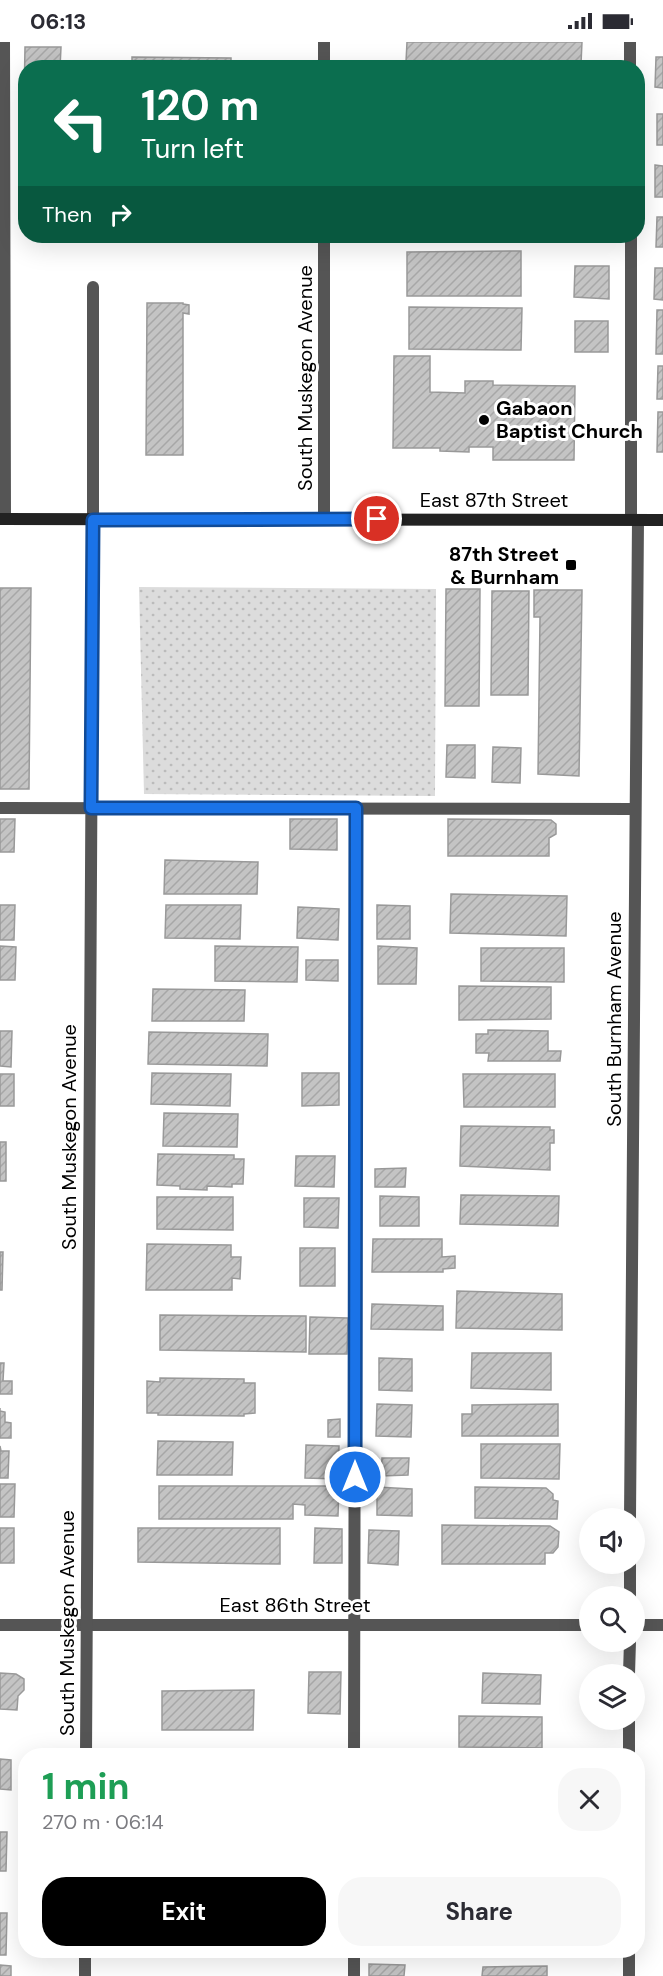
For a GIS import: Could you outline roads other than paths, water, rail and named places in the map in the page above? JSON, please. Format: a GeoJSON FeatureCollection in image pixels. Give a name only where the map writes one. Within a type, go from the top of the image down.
{"type":"FeatureCollection","features":[{"type":"Feature","properties":{"kind":"main road","name":"East 87th Street"},"geometry":{"type":"LineString","coordinates":[[2,519],[663,520]]}},
{"type":"Feature","properties":{"kind":"street"},"geometry":{"type":"LineString","coordinates":[[2,519],[4,42]]}},
{"type":"Feature","properties":{"kind":"street"},"geometry":{"type":"LineString","coordinates":[[324,42],[324,60]]}},
{"type":"Feature","properties":{"kind":"street"},"geometry":{"type":"LineString","coordinates":[[630,42],[630,60]]}},
{"type":"Feature","properties":{"kind":"street","name":"South Muskegon Avenue"},"geometry":{"type":"LineString","coordinates":[[324,243],[324,519]]}},
{"type":"Feature","properties":{"kind":"street","name":"South Burnham Avenue"},"geometry":{"type":"LineString","coordinates":[[630,1508],[635,809],[631,243]]}},
{"type":"Feature","properties":{"kind":"street","name":"South Muskegon Avenue"},"geometry":{"type":"LineString","coordinates":[[86,1748],[93,287]]}},
{"type":"Feature","properties":{"kind":"street"},"geometry":{"type":"LineString","coordinates":[[0,808],[635,809]]}},
{"type":"Feature","properties":{"kind":"street"},"geometry":{"type":"LineString","coordinates":[[354,1748],[356,808]]}},
{"type":"Feature","properties":{"kind":"street","name":"East 86th Street"},"geometry":{"type":"LineString","coordinates":[[0,1625],[579,1625]]}},
{"type":"Feature","properties":{"kind":"street"},"geometry":{"type":"LineString","coordinates":[[645,1625],[663,1625]]}},
{"type":"Feature","properties":{"kind":"street"},"geometry":{"type":"LineString","coordinates":[[629,1730],[629,1748]]}},
{"type":"Feature","properties":{"kind":"street"},"geometry":{"type":"LineString","coordinates":[[85,1958],[85,1976]]}},
{"type":"Feature","properties":{"kind":"street"},"geometry":{"type":"LineString","coordinates":[[354,1958],[354,1976]]}},
{"type":"Feature","properties":{"kind":"street"},"geometry":{"type":"LineString","coordinates":[[629,1958],[629,1976]]}},
{"type":"Feature","properties":{"kind":"place","name":"Gabaon Baptist Church"},"geometry":{"type":"Point","coordinates":[484,420]}},
{"type":"Feature","properties":{"kind":"place","name":"87th Street & Burnham"},"geometry":{"type":"Point","coordinates":[571,565]}}]}
